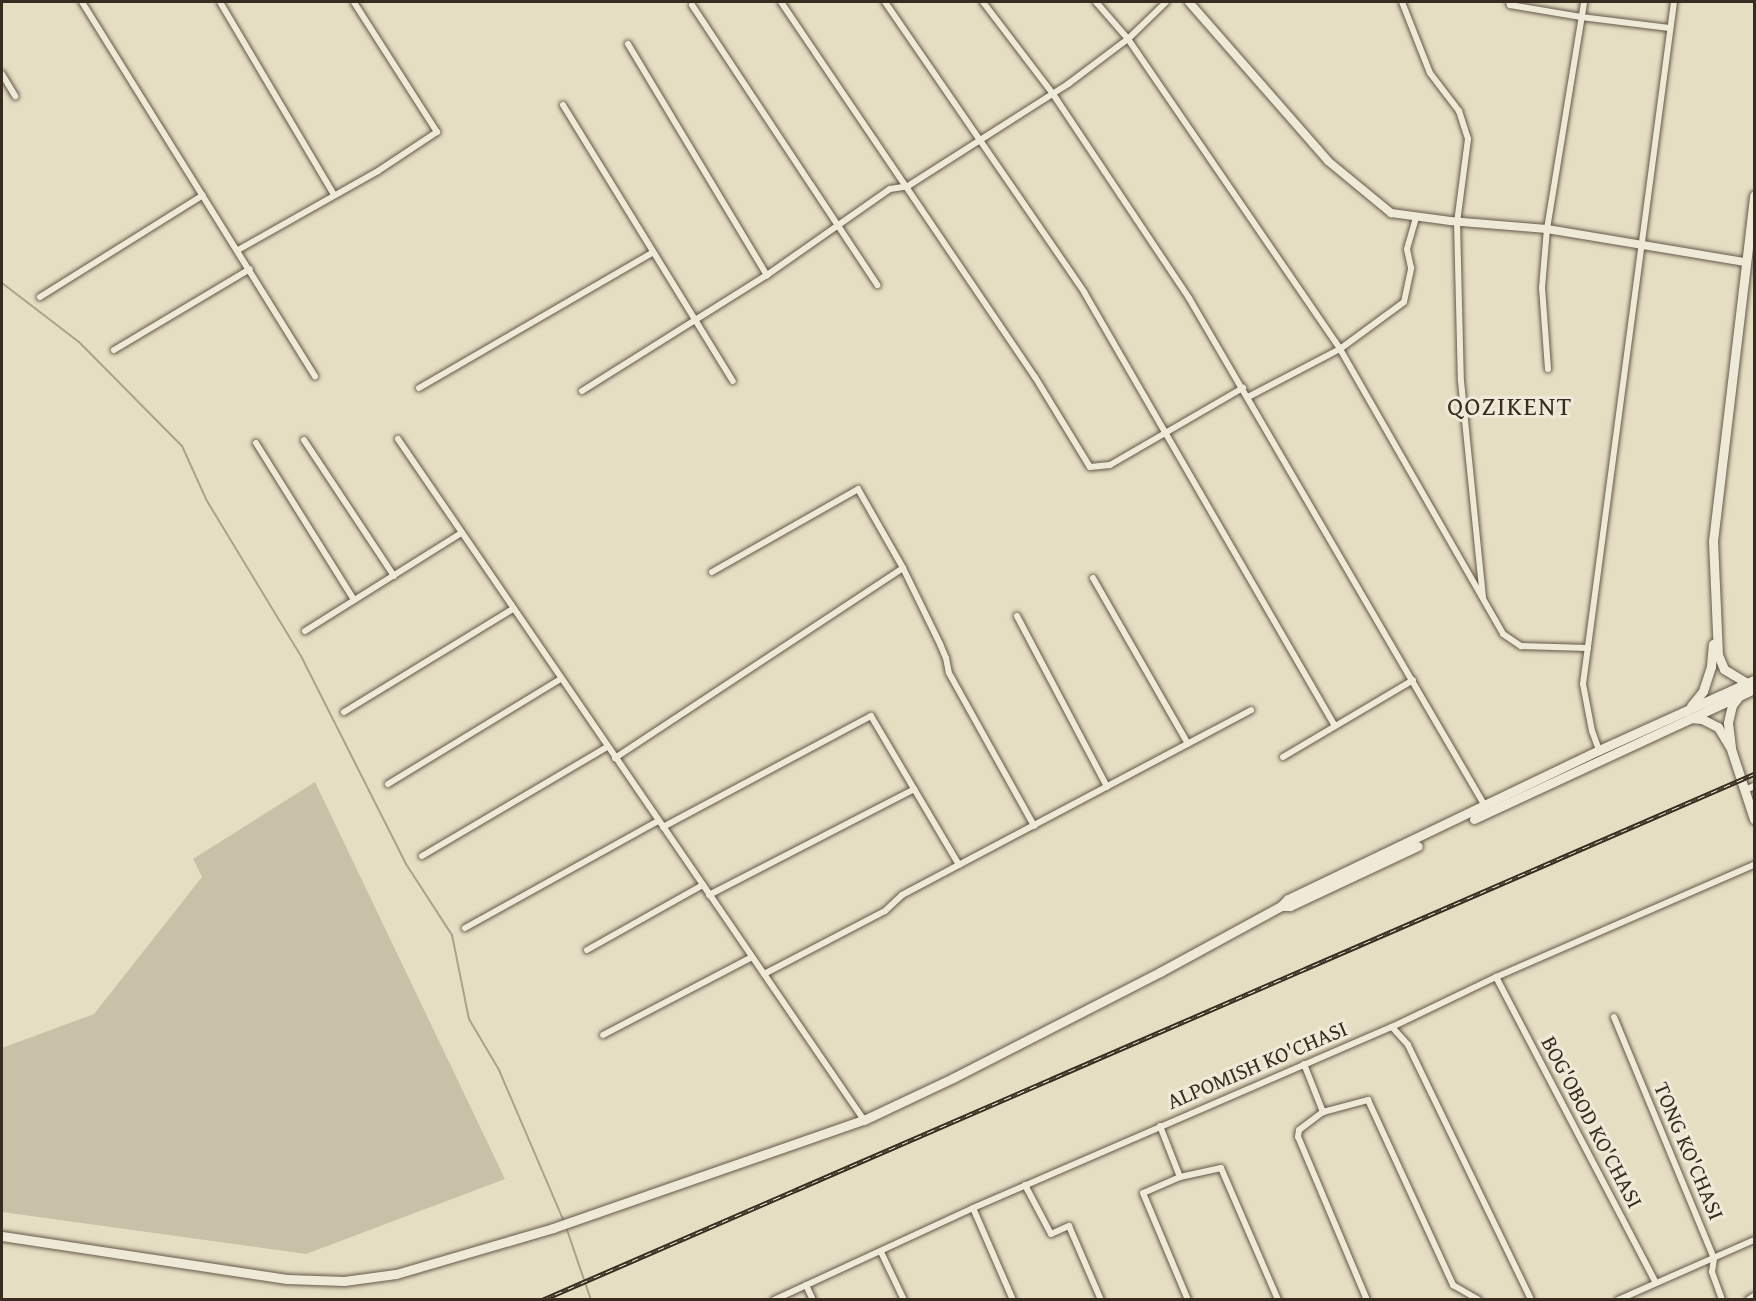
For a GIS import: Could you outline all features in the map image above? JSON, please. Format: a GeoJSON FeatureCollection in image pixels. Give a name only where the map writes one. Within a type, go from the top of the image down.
{"type":"FeatureCollection","features":[{"type":"Feature","properties":{"kind":"main road"},"geometry":{"type":"LineString","coordinates":[[1752,684],[1724,669],[1718,655],[1713,541],[1745,262],[1755,195]]}},
{"type":"Feature","properties":{"kind":"main road"},"geometry":{"type":"LineString","coordinates":[[1689,714],[1703,691],[1711,666],[1715,615]]}},
{"type":"Feature","properties":{"kind":"main road"},"geometry":{"type":"LineString","coordinates":[[1752,684],[1732,705],[1728,723],[1731,749],[1755,819]]}},
{"type":"Feature","properties":{"kind":"main road"},"geometry":{"type":"LineString","coordinates":[[1281,906],[1290,906],[1752,684]]}},
{"type":"Feature","properties":{"kind":"main road"},"geometry":{"type":"LineString","coordinates":[[2,1236],[287,1279],[344,1281],[396,1274],[553,1228],[864,1120],[953,1078],[1118,994],[1281,906],[1288,899],[1599,750],[1740,696]]}},
{"type":"Feature","properties":{"kind":"main road"},"geometry":{"type":"LineString","coordinates":[[1689,714],[1718,727],[1731,749]]}},
{"type":"Feature","properties":{"kind":"street"},"geometry":{"type":"LineString","coordinates":[[82,2],[315,376]]}},
{"type":"Feature","properties":{"kind":"street"},"geometry":{"type":"LineString","coordinates":[[220,2],[334,195]]}},
{"type":"Feature","properties":{"kind":"street"},"geometry":{"type":"LineString","coordinates":[[238,250],[437,132],[354,2]]}},
{"type":"Feature","properties":{"kind":"street"},"geometry":{"type":"LineString","coordinates":[[782,2],[1035,377],[1090,467],[1110,465],[1243,388]]}},
{"type":"Feature","properties":{"kind":"street"},"geometry":{"type":"LineString","coordinates":[[885,2],[1084,292],[1335,726]]}},
{"type":"Feature","properties":{"kind":"street"},"geometry":{"type":"LineString","coordinates":[[983,2],[1053,93],[1189,298],[1486,806]]}},
{"type":"Feature","properties":{"kind":"street"},"geometry":{"type":"LineString","coordinates":[[1096,2],[1128,39],[1340,350],[1503,634],[1521,646],[1588,648]]}},
{"type":"Feature","properties":{"kind":"street"},"geometry":{"type":"LineString","coordinates":[[582,391],[767,275],[890,189],[908,186],[980,142],[1128,39],[1166,2]]}},
{"type":"Feature","properties":{"kind":"street"},"geometry":{"type":"LineString","coordinates":[[1190,2],[1328,161],[1391,213],[1457,222],[1547,229],[1745,262]]}},
{"type":"Feature","properties":{"kind":"street"},"geometry":{"type":"LineString","coordinates":[[1402,2],[1430,72],[1459,111],[1468,139],[1457,222],[1461,381],[1483,600]]}},
{"type":"Feature","properties":{"kind":"street"},"geometry":{"type":"LineString","coordinates":[[1509,2],[1581,17],[1669,28]]}},
{"type":"Feature","properties":{"kind":"street"},"geometry":{"type":"LineString","coordinates":[[1548,369],[1542,288],[1547,229],[1584,2]]}},
{"type":"Feature","properties":{"kind":"street"},"geometry":{"type":"LineString","coordinates":[[1599,750],[1592,731],[1583,684],[1640,243],[1674,2]]}},
{"type":"Feature","properties":{"kind":"street"},"geometry":{"type":"LineString","coordinates":[[692,5],[877,285]]}},
{"type":"Feature","properties":{"kind":"street"},"geometry":{"type":"LineString","coordinates":[[628,44],[767,275]]}},
{"type":"Feature","properties":{"kind":"street"},"geometry":{"type":"LineString","coordinates":[[2,75],[15,96]]}},
{"type":"Feature","properties":{"kind":"street"},"geometry":{"type":"LineString","coordinates":[[563,105],[693,321],[733,381]]}},
{"type":"Feature","properties":{"kind":"street"},"geometry":{"type":"LineString","coordinates":[[40,297],[203,195]]}},
{"type":"Feature","properties":{"kind":"street"},"geometry":{"type":"LineString","coordinates":[[1248,397],[1340,350],[1404,302],[1411,268],[1407,249],[1416,216]]}},
{"type":"Feature","properties":{"kind":"street"},"geometry":{"type":"LineString","coordinates":[[419,388],[652,253]]}},
{"type":"Feature","properties":{"kind":"street"},"geometry":{"type":"LineString","coordinates":[[114,350],[250,270]]}},
{"type":"Feature","properties":{"kind":"street"},"geometry":{"type":"LineString","coordinates":[[398,439],[864,1120]]}},
{"type":"Feature","properties":{"kind":"street"},"geometry":{"type":"LineString","coordinates":[[304,440],[394,576]]}},
{"type":"Feature","properties":{"kind":"street"},"geometry":{"type":"LineString","coordinates":[[256,442],[354,600]]}},
{"type":"Feature","properties":{"kind":"street"},"geometry":{"type":"LineString","coordinates":[[712,572],[858,489],[903,568],[946,657],[949,673],[1034,826]]}},
{"type":"Feature","properties":{"kind":"street"},"geometry":{"type":"LineString","coordinates":[[306,631],[461,534]]}},
{"type":"Feature","properties":{"kind":"street"},"geometry":{"type":"LineString","coordinates":[[615,758],[903,568]]}},
{"type":"Feature","properties":{"kind":"street"},"geometry":{"type":"LineString","coordinates":[[1093,578],[1188,744]]}},
{"type":"Feature","properties":{"kind":"street"},"geometry":{"type":"LineString","coordinates":[[344,712],[513,609]]}},
{"type":"Feature","properties":{"kind":"street"},"geometry":{"type":"LineString","coordinates":[[1017,616],[1107,787]]}},
{"type":"Feature","properties":{"kind":"street"},"geometry":{"type":"LineString","coordinates":[[387,784],[561,679]]}},
{"type":"Feature","properties":{"kind":"street"},"geometry":{"type":"LineString","coordinates":[[1283,757],[1413,680]]}},
{"type":"Feature","properties":{"kind":"street"},"geometry":{"type":"LineString","coordinates":[[764,974],[885,911],[902,895],[1251,710]]}},
{"type":"Feature","properties":{"kind":"street"},"geometry":{"type":"LineString","coordinates":[[663,827],[871,716],[959,865]]}},
{"type":"Feature","properties":{"kind":"street"},"geometry":{"type":"LineString","coordinates":[[422,856],[607,747]]}},
{"type":"Feature","properties":{"kind":"street"},"geometry":{"type":"LineString","coordinates":[[1744,791],[1755,786]]}},
{"type":"Feature","properties":{"kind":"street"},"geometry":{"type":"LineString","coordinates":[[709,895],[914,789]]}},
{"type":"Feature","properties":{"kind":"street"},"geometry":{"type":"LineString","coordinates":[[465,928],[658,820]]}},
{"type":"Feature","properties":{"kind":"street","name":"ALPOMISH KO'CHASI"},"geometry":{"type":"LineString","coordinates":[[774,1299],[973,1208],[1392,1027],[1496,977],[1755,865]]}},
{"type":"Feature","properties":{"kind":"street"},"geometry":{"type":"LineString","coordinates":[[587,950],[703,885]]}},
{"type":"Feature","properties":{"kind":"street"},"geometry":{"type":"LineString","coordinates":[[603,1035],[752,957]]}},
{"type":"Feature","properties":{"kind":"street","name":"BOG'OBOD KO'CHASI"},"geometry":{"type":"LineString","coordinates":[[1496,977],[1656,1283]]}},
{"type":"Feature","properties":{"kind":"street","name":"TONG KO'CHASI"},"geometry":{"type":"LineString","coordinates":[[1614,1017],[1714,1258],[1712,1272],[1722,1299]]}},
{"type":"Feature","properties":{"kind":"street"},"geometry":{"type":"LineString","coordinates":[[1392,1027],[1408,1045],[1532,1299]]}},
{"type":"Feature","properties":{"kind":"street"},"geometry":{"type":"LineString","coordinates":[[1304,1064],[1323,1112]]}},
{"type":"Feature","properties":{"kind":"street"},"geometry":{"type":"LineString","coordinates":[[1367,1299],[1298,1137],[1299,1130],[1323,1112],[1368,1100],[1453,1285],[1479,1299]]}},
{"type":"Feature","properties":{"kind":"street"},"geometry":{"type":"LineString","coordinates":[[1160,1126],[1180,1177]]}},
{"type":"Feature","properties":{"kind":"street"},"geometry":{"type":"LineString","coordinates":[[1188,1299],[1143,1193],[1180,1177],[1221,1168],[1278,1299]]}},
{"type":"Feature","properties":{"kind":"street"},"geometry":{"type":"LineString","coordinates":[[1025,1185],[1051,1234],[1069,1226],[1101,1299]]}},
{"type":"Feature","properties":{"kind":"street"},"geometry":{"type":"LineString","coordinates":[[973,1208],[1013,1299]]}},
{"type":"Feature","properties":{"kind":"street"},"geometry":{"type":"LineString","coordinates":[[1618,1299],[1755,1240]]}},
{"type":"Feature","properties":{"kind":"street"},"geometry":{"type":"LineString","coordinates":[[881,1252],[904,1299]]}},
{"type":"Feature","properties":{"kind":"street"},"geometry":{"type":"LineString","coordinates":[[806,1285],[813,1299]]}},
{"type":"Feature","properties":{"kind":"street"},"geometry":{"type":"LineString","coordinates":[[1748,1299],[1755,1296]]}},
{"type":"Feature","properties":{"kind":"shaded area"},"geometry":{"type":"Polygon","coordinates":[[[315,782],[505,1179],[306,1254],[2,1212],[2,1048],[94,1014],[202,877],[193,859],[315,782]]]}},
{"type":"Feature","properties":{"kind":"waterway"},"geometry":{"type":"LineString","coordinates":[[2,283],[79,342],[182,446],[207,501],[301,656],[406,864],[452,935],[469,1019],[499,1070],[564,1222]]}},
{"type":"Feature","properties":{"kind":"waterway"},"geometry":{"type":"LineString","coordinates":[[566,1227],[591,1300]]}},
{"type":"Feature","properties":{"kind":"railway"},"geometry":{"type":"LineString","coordinates":[[542,1300],[1754,774]]}},
{"type":"Feature","properties":{"kind":"district","name":"QOZIKENT"},"geometry":{"type":"Point","coordinates":[1510,406]}}]}
